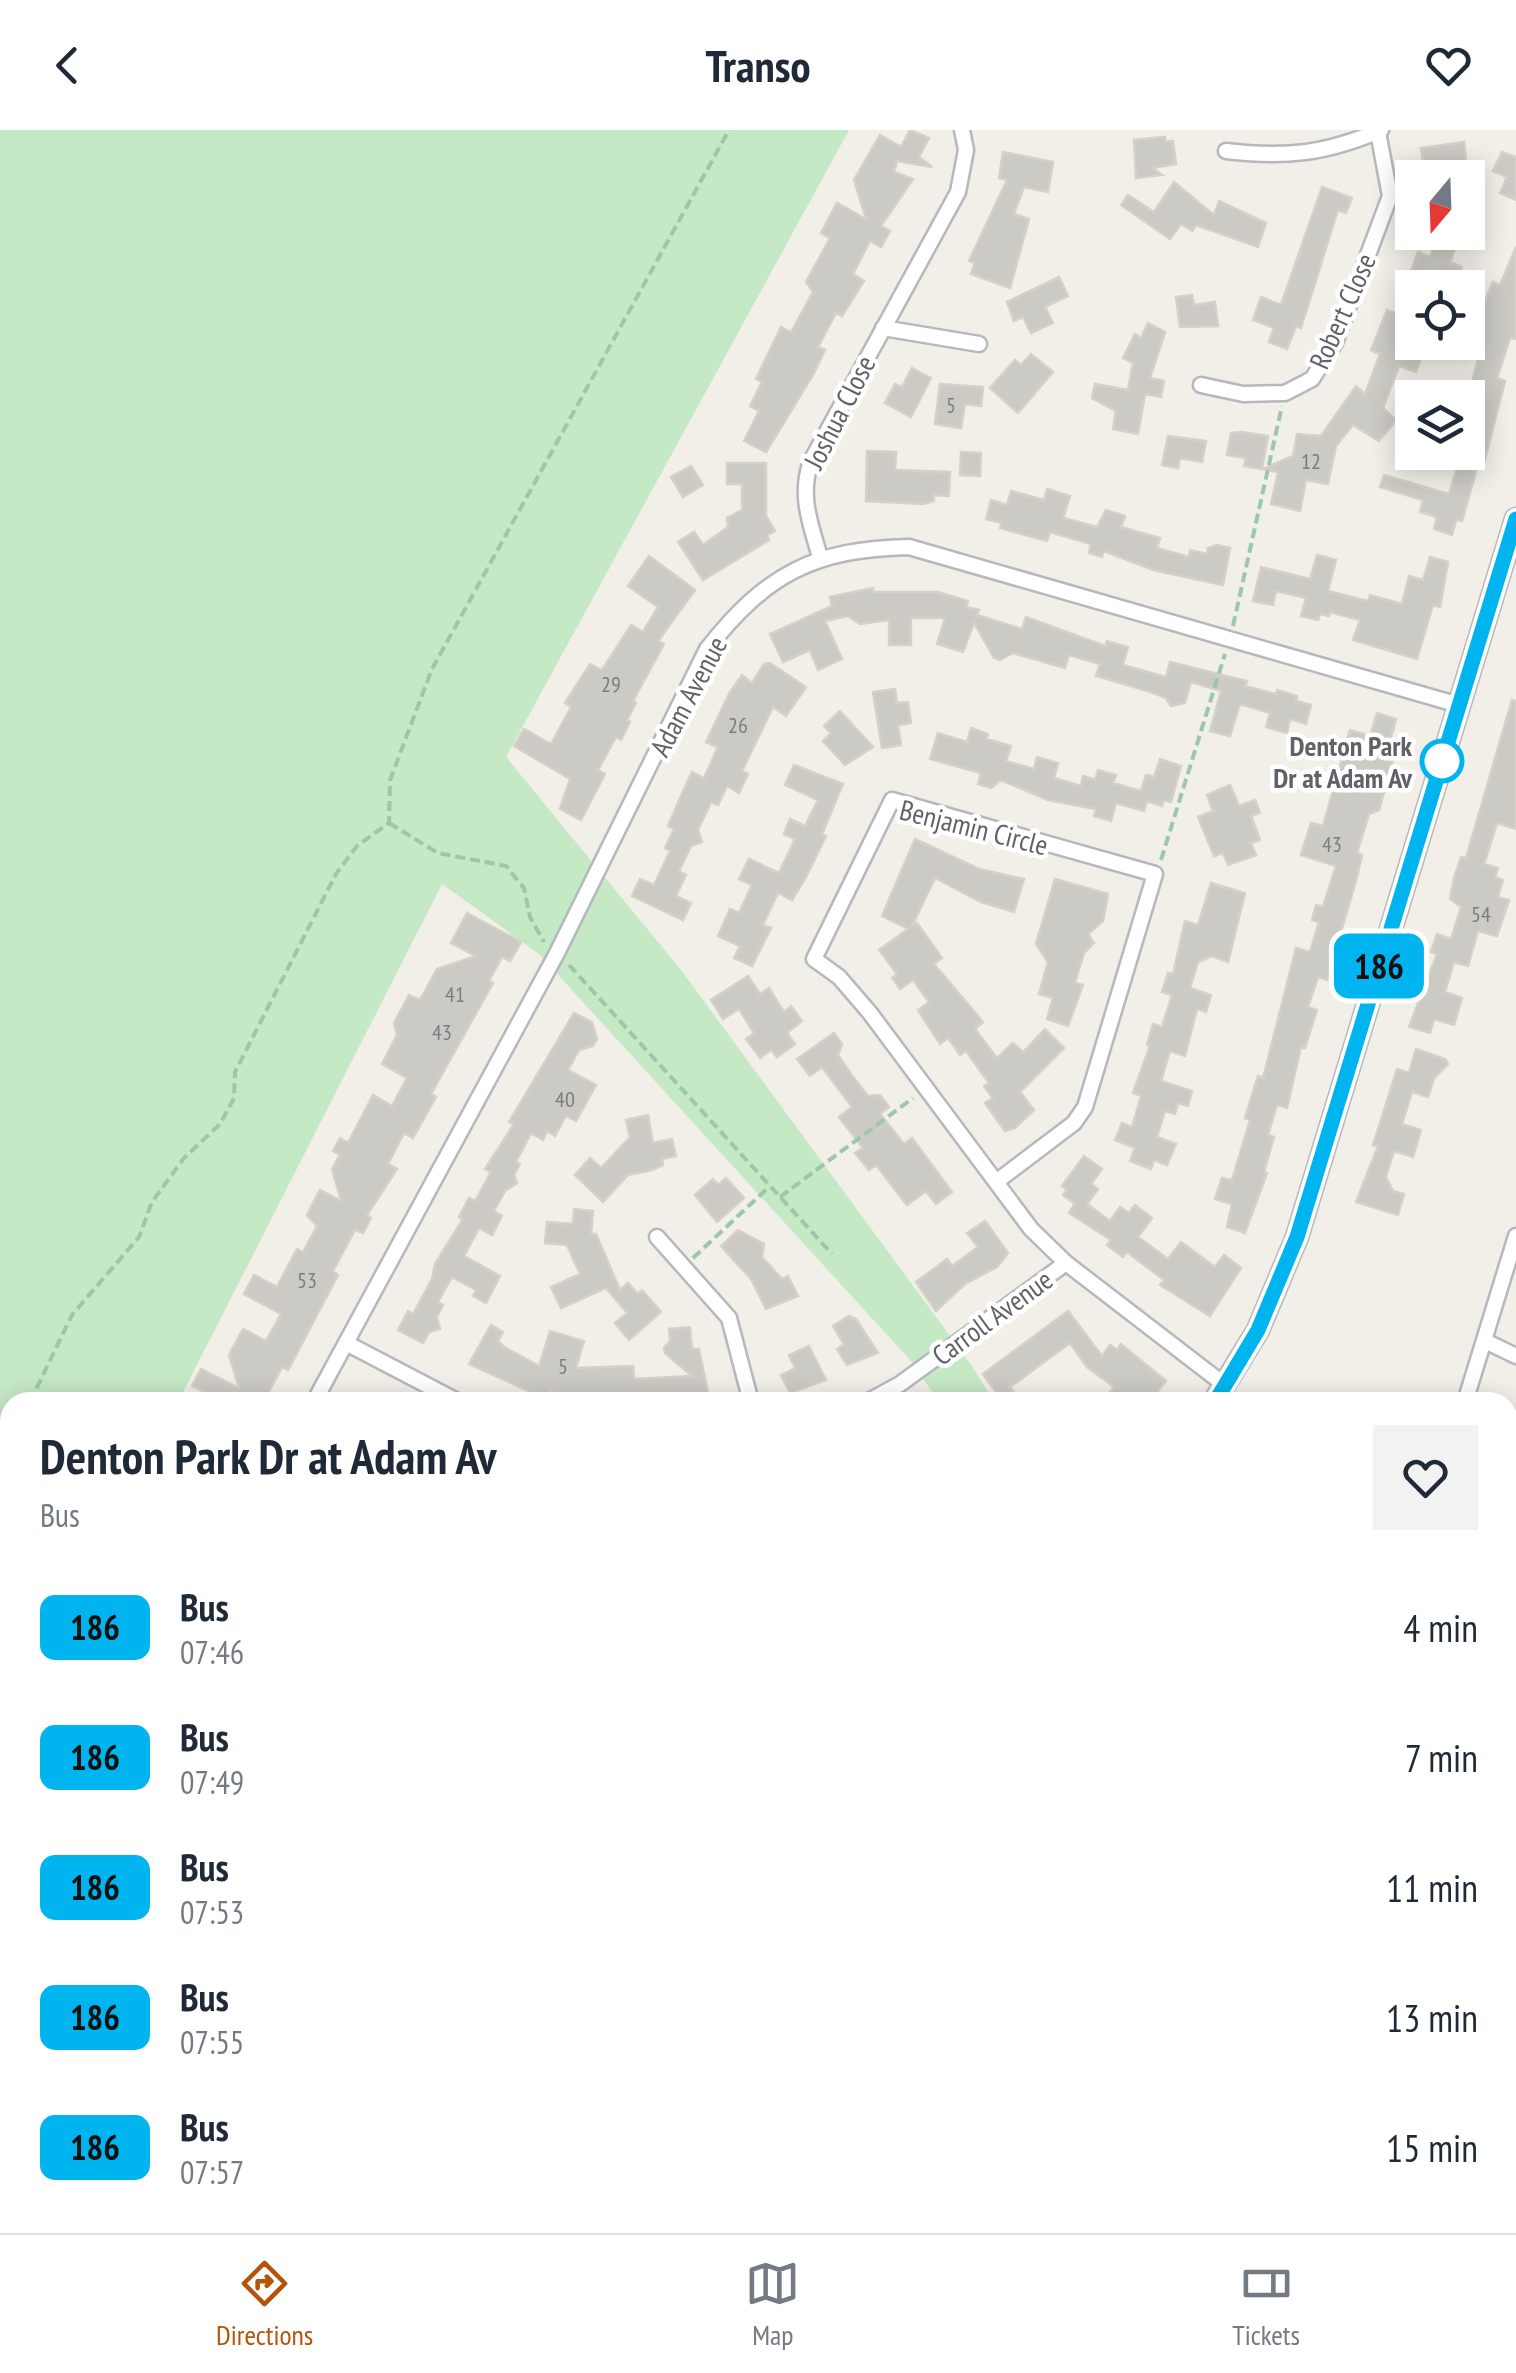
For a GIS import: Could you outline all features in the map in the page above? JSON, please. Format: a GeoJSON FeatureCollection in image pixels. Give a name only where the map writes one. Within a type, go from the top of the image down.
{"type":"FeatureCollection","features":[{"type":"Feature","properties":{"kind":"main road"},"geometry":{"type":"LineString","coordinates":[[1221,1392],[1273,1300],[1297,1237],[1516,519]]}},
{"type":"Feature","properties":{"kind":"street","name":"Joshua Close"},"geometry":{"type":"LineString","coordinates":[[820,557],[805,506],[804,482],[958,192],[966,150],[962,130]]}},
{"type":"Feature","properties":{"kind":"street"},"geometry":{"type":"LineString","coordinates":[[1226,150],[1280,157],[1318,152],[1379,131]]}},
{"type":"Feature","properties":{"kind":"street","name":"Robert Close"},"geometry":{"type":"LineString","coordinates":[[1201,385],[1242,394],[1284,393],[1312,379],[1335,343],[1390,196],[1379,131]]}},
{"type":"Feature","properties":{"kind":"street","name":"Joshua Close"},"geometry":{"type":"LineString","coordinates":[[883,328],[979,344]]}},
{"type":"Feature","properties":{"kind":"street","name":"Adam Avenue"},"geometry":{"type":"LineString","coordinates":[[319,1392],[557,953],[707,649],[762,590],[820,557],[910,546],[1230,636],[1458,706]]}},
{"type":"Feature","properties":{"kind":"street","name":"Benjamin Circle"},"geometry":{"type":"LineString","coordinates":[[1156,874],[892,800],[814,959],[839,978],[870,1013],[1031,1229],[1218,1392]]}},
{"type":"Feature","properties":{"kind":"street"},"geometry":{"type":"LineString","coordinates":[[996,1182],[1074,1123],[1085,1107],[1156,874]]}},
{"type":"Feature","properties":{"kind":"street"},"geometry":{"type":"LineString","coordinates":[[1468,1392],[1516,1236]]}},
{"type":"Feature","properties":{"kind":"street"},"geometry":{"type":"LineString","coordinates":[[657,1238],[686,1265],[728,1318],[748,1392]]}},
{"type":"Feature","properties":{"kind":"street","name":"Carroll Avenue"},"geometry":{"type":"LineString","coordinates":[[885,1392],[1066,1263]]}},
{"type":"Feature","properties":{"kind":"street"},"geometry":{"type":"LineString","coordinates":[[1485,1341],[1516,1356]]}},
{"type":"Feature","properties":{"kind":"street"},"geometry":{"type":"LineString","coordinates":[[346,1343],[440,1392]]}},
{"type":"Feature","properties":{"kind":"path"},"geometry":{"type":"LineString","coordinates":[[389,823],[390,780],[432,668],[729,130]]}},
{"type":"Feature","properties":{"kind":"path"},"geometry":{"type":"LineString","coordinates":[[1156,874],[1230,636],[1284,393]]}},
{"type":"Feature","properties":{"kind":"path"},"geometry":{"type":"LineString","coordinates":[[389,823],[438,853],[506,866],[524,888],[539,938],[557,953],[832,1254]]}},
{"type":"Feature","properties":{"kind":"path"},"geometry":{"type":"LineString","coordinates":[[35,1392],[72,1316],[139,1237],[152,1202],[184,1158],[220,1124],[234,1098],[235,1072],[336,874],[357,846],[389,823]]}},
{"type":"Feature","properties":{"kind":"path"},"geometry":{"type":"LineString","coordinates":[[780,1196],[924,1089]]}},
{"type":"Feature","properties":{"kind":"path"},"geometry":{"type":"LineString","coordinates":[[686,1265],[771,1185]]}},
{"type":"Feature","properties":{"kind":"green space"},"geometry":{"type":"Polygon","coordinates":[[[0,130],[849,130],[506,757],[681,970],[988,1392],[932,1392],[911,1361],[539,954],[442,884],[183,1392],[0,1392],[0,130]]]}},
{"type":"Feature","properties":{"kind":"building"},"geometry":{"type":"Polygon","coordinates":[[[910,130],[929,138],[919,157],[932,167],[897,161],[894,172],[913,179],[881,226],[890,231],[881,247],[870,241],[853,274],[864,281],[842,316],[836,313],[818,347],[825,350],[813,375],[766,452],[744,441],[759,411],[750,406],[762,382],[756,379],[781,327],[791,332],[813,292],[806,282],[830,238],[821,233],[837,203],[866,219],[854,180],[880,135],[901,147],[910,130]]]}},
{"type":"Feature","properties":{"kind":"building"},"geometry":{"type":"Polygon","coordinates":[[[1165,137],[1165,142],[1173,141],[1176,164],[1152,168],[1162,175],[1136,178],[1134,140],[1165,137]]]}},
{"type":"Feature","properties":{"kind":"building"},"geometry":{"type":"Polygon","coordinates":[[[1464,142],[1466,160],[1423,160],[1421,148],[1464,142]]]}},
{"type":"Feature","properties":{"kind":"building"},"geometry":{"type":"Polygon","coordinates":[[[1003,152],[1053,162],[1048,192],[1024,187],[1014,214],[1029,219],[1010,288],[971,274],[975,263],[969,261],[1007,180],[999,178],[1003,152]]]}},
{"type":"Feature","properties":{"kind":"building"},"geometry":{"type":"Polygon","coordinates":[[[1502,152],[1516,157],[1516,200],[1500,193],[1507,177],[1493,171],[1502,152]]]}},
{"type":"Feature","properties":{"kind":"building"},"geometry":{"type":"Polygon","coordinates":[[[1174,182],[1214,215],[1219,201],[1266,223],[1258,247],[1196,225],[1192,231],[1181,224],[1170,239],[1121,205],[1128,195],[1154,212],[1174,182]]]}},
{"type":"Feature","properties":{"kind":"building"},"geometry":{"type":"Polygon","coordinates":[[[1322,187],[1352,198],[1346,213],[1338,210],[1301,328],[1296,326],[1287,349],[1269,342],[1274,328],[1253,320],[1261,297],[1281,305],[1322,187]]]}},
{"type":"Feature","properties":{"kind":"building"},"geometry":{"type":"Polygon","coordinates":[[[1516,247],[1516,339],[1510,338],[1497,378],[1505,381],[1485,459],[1485,380],[1473,380],[1477,360],[1485,360],[1485,302],[1493,282],[1500,285],[1516,247]]]}},
{"type":"Feature","properties":{"kind":"building"},"geometry":{"type":"Polygon","coordinates":[[[1433,250],[1455,250],[1450,262],[1462,267],[1411,270],[1418,252],[1430,257],[1433,250]]]}},
{"type":"Feature","properties":{"kind":"building"},"geometry":{"type":"Polygon","coordinates":[[[1059,277],[1068,296],[1045,307],[1053,323],[1031,333],[1023,317],[1014,321],[1007,302],[1059,277]]]}},
{"type":"Feature","properties":{"kind":"building"},"geometry":{"type":"Polygon","coordinates":[[[1192,295],[1194,305],[1215,302],[1218,326],[1180,327],[1176,297],[1192,295]]]}},
{"type":"Feature","properties":{"kind":"building"},"geometry":{"type":"Polygon","coordinates":[[[1387,310],[1395,313],[1395,360],[1420,360],[1416,372],[1399,366],[1383,408],[1395,421],[1379,441],[1353,425],[1336,446],[1328,484],[1306,480],[1300,511],[1271,504],[1278,472],[1263,469],[1293,456],[1297,434],[1321,436],[1356,386],[1365,394],[1380,354],[1371,350],[1387,310]]]}},
{"type":"Feature","properties":{"kind":"building"},"geometry":{"type":"Polygon","coordinates":[[[1148,323],[1165,332],[1150,378],[1164,381],[1161,397],[1145,394],[1138,434],[1113,429],[1116,411],[1092,398],[1095,384],[1128,390],[1133,363],[1123,358],[1135,334],[1141,338],[1148,323]]]}},
{"type":"Feature","properties":{"kind":"building"},"geometry":{"type":"Polygon","coordinates":[[[1031,354],[1053,372],[1018,413],[990,388],[1015,360],[1021,365],[1031,354]]]}},
{"type":"Feature","properties":{"kind":"building"},"geometry":{"type":"Polygon","coordinates":[[[912,368],[931,378],[911,417],[885,403],[895,384],[902,387],[912,368]]]}},
{"type":"Feature","properties":{"kind":"building"},"geometry":{"type":"Polygon","coordinates":[[[940,384],[983,387],[981,406],[965,404],[961,428],[935,424],[940,384]]]}},
{"type":"Feature","properties":{"kind":"building"},"geometry":{"type":"Polygon","coordinates":[[[1231,433],[1268,436],[1262,469],[1244,466],[1246,458],[1227,455],[1231,433]]]}},
{"type":"Feature","properties":{"kind":"building"},"geometry":{"type":"Polygon","coordinates":[[[1168,436],[1206,441],[1202,462],[1180,458],[1178,468],[1162,465],[1168,436]]]}},
{"type":"Feature","properties":{"kind":"building"},"geometry":{"type":"Polygon","coordinates":[[[867,451],[896,452],[895,470],[950,472],[949,496],[934,495],[934,501],[923,504],[866,501],[867,451]]]}},
{"type":"Feature","properties":{"kind":"building"},"geometry":{"type":"Polygon","coordinates":[[[961,452],[981,453],[980,476],[960,475],[961,452]]]}},
{"type":"Feature","properties":{"kind":"building"},"geometry":{"type":"Polygon","coordinates":[[[727,463],[766,463],[766,516],[775,531],[767,535],[769,540],[703,580],[678,542],[694,532],[703,545],[728,527],[727,518],[742,510],[742,484],[727,484],[727,463]]]}},
{"type":"Feature","properties":{"kind":"building"},"geometry":{"type":"Polygon","coordinates":[[[691,466],[703,485],[683,497],[671,477],[691,466]]]}},
{"type":"Feature","properties":{"kind":"building"},"geometry":{"type":"Polygon","coordinates":[[[1456,470],[1476,470],[1462,521],[1456,520],[1452,535],[1434,529],[1437,517],[1420,512],[1423,500],[1380,487],[1384,475],[1449,494],[1456,470]]]}},
{"type":"Feature","properties":{"kind":"building"},"geometry":{"type":"Polygon","coordinates":[[[1047,489],[1070,496],[1063,518],[1097,527],[1106,510],[1125,516],[1121,527],[1160,538],[1157,548],[1189,557],[1190,550],[1207,554],[1208,548],[1217,545],[1230,548],[1223,585],[1153,570],[1104,551],[1102,557],[1089,553],[1091,544],[1050,532],[1047,541],[1000,528],[1002,523],[986,519],[991,500],[1007,505],[1011,491],[1044,500],[1047,489]]]}},
{"type":"Feature","properties":{"kind":"building"},"geometry":{"type":"Polygon","coordinates":[[[1317,555],[1336,560],[1328,591],[1368,601],[1370,595],[1402,604],[1409,576],[1423,580],[1430,557],[1448,562],[1440,607],[1433,605],[1417,659],[1353,640],[1360,620],[1330,612],[1329,616],[1320,614],[1318,620],[1301,616],[1306,598],[1276,591],[1273,605],[1253,601],[1261,567],[1310,579],[1317,555]]]}},
{"type":"Feature","properties":{"kind":"building"},"geometry":{"type":"Polygon","coordinates":[[[649,556],[695,590],[658,641],[664,644],[633,701],[636,703],[621,740],[616,737],[598,770],[605,774],[581,820],[560,809],[570,779],[514,746],[524,729],[551,744],[571,707],[565,703],[590,664],[602,670],[631,625],[643,632],[658,607],[628,586],[649,556]]]}},
{"type":"Feature","properties":{"kind":"building"},"geometry":{"type":"Polygon","coordinates":[[[873,588],[873,592],[938,592],[968,601],[966,607],[979,610],[977,615],[1022,629],[1026,617],[1105,646],[1107,641],[1128,647],[1123,665],[1166,677],[1170,662],[1247,681],[1245,686],[1297,696],[1296,701],[1311,705],[1306,724],[1290,719],[1287,733],[1266,727],[1270,713],[1240,704],[1230,736],[1210,731],[1221,691],[1191,682],[1185,703],[1171,706],[1166,698],[1151,692],[1096,676],[1100,664],[1069,655],[1065,668],[1013,653],[1000,660],[994,658],[974,623],[963,652],[937,644],[945,618],[911,618],[911,645],[889,645],[889,620],[860,624],[848,616],[825,621],[842,659],[818,670],[810,650],[783,662],[770,634],[832,606],[830,597],[873,588]]]}},
{"type":"Feature","properties":{"kind":"building"},"geometry":{"type":"Polygon","coordinates":[[[770,663],[806,687],[786,716],[773,707],[742,771],[748,774],[739,793],[727,786],[718,805],[711,802],[698,830],[702,842],[691,846],[679,871],[686,875],[676,896],[691,903],[683,920],[632,896],[640,879],[654,885],[670,851],[665,848],[674,829],[668,826],[684,789],[692,772],[704,778],[718,747],[706,742],[729,694],[742,675],[752,683],[764,664],[770,663]]]}},
{"type":"Feature","properties":{"kind":"building"},"geometry":{"type":"Polygon","coordinates":[[[895,689],[897,703],[908,702],[911,723],[898,725],[901,745],[882,748],[873,692],[895,689]]]}},
{"type":"Feature","properties":{"kind":"building"},"geometry":{"type":"Polygon","coordinates":[[[1512,700],[1516,701],[1516,829],[1497,823],[1484,864],[1498,868],[1495,877],[1503,880],[1498,897],[1509,900],[1497,936],[1478,931],[1468,966],[1454,962],[1445,992],[1462,998],[1454,1025],[1434,1019],[1430,1033],[1409,1027],[1437,954],[1431,952],[1437,934],[1451,939],[1461,907],[1450,899],[1454,878],[1461,857],[1466,858],[1512,700]]]}},
{"type":"Feature","properties":{"kind":"building"},"geometry":{"type":"Polygon","coordinates":[[[840,711],[873,747],[845,765],[823,741],[831,733],[824,726],[840,711]]]}},
{"type":"Feature","properties":{"kind":"building"},"geometry":{"type":"Polygon","coordinates":[[[1377,713],[1396,719],[1390,741],[1395,742],[1395,752],[1379,810],[1369,814],[1357,853],[1362,855],[1356,881],[1327,980],[1318,977],[1308,1007],[1317,1010],[1305,1048],[1301,1047],[1287,1108],[1277,1105],[1268,1135],[1274,1137],[1264,1172],[1267,1173],[1245,1233],[1227,1227],[1232,1204],[1215,1199],[1222,1178],[1232,1180],[1250,1120],[1245,1118],[1258,1076],[1263,1078],[1296,948],[1310,952],[1319,922],[1312,920],[1316,905],[1323,907],[1336,866],[1301,855],[1311,823],[1323,826],[1350,730],[1370,736],[1377,713]]]}},
{"type":"Feature","properties":{"kind":"building"},"geometry":{"type":"Polygon","coordinates":[[[971,728],[988,734],[987,739],[1011,746],[1006,761],[1034,769],[1037,757],[1058,763],[1054,778],[1081,786],[1083,776],[1095,780],[1098,770],[1116,775],[1113,783],[1141,791],[1146,775],[1154,777],[1160,759],[1181,766],[1171,802],[1164,800],[1162,806],[1147,801],[1144,811],[1116,803],[1111,821],[1094,816],[1096,809],[1048,800],[1001,780],[991,788],[978,784],[981,773],[930,759],[938,733],[967,742],[971,728]]]}},
{"type":"Feature","properties":{"kind":"building"},"geometry":{"type":"Polygon","coordinates":[[[794,765],[843,784],[822,834],[826,836],[805,879],[792,900],[778,893],[763,925],[771,928],[752,966],[734,958],[740,946],[718,936],[730,909],[739,913],[752,885],[739,879],[749,859],[779,873],[795,839],[784,834],[790,819],[805,826],[818,800],[785,785],[794,765]]]}},
{"type":"Feature","properties":{"kind":"building"},"geometry":{"type":"Polygon","coordinates":[[[1230,785],[1239,806],[1255,800],[1260,813],[1251,816],[1260,840],[1251,843],[1256,855],[1228,865],[1223,853],[1214,856],[1198,817],[1213,811],[1207,795],[1230,785]]]}},
{"type":"Feature","properties":{"kind":"building"},"geometry":{"type":"Polygon","coordinates":[[[915,839],[979,869],[1024,879],[1014,912],[981,902],[935,878],[912,926],[917,923],[942,958],[934,964],[983,1022],[975,1029],[997,1058],[1013,1043],[1023,1052],[1045,1029],[1064,1048],[1020,1092],[1034,1110],[1015,1128],[1005,1131],[985,1103],[993,1098],[984,1086],[989,1083],[966,1051],[960,1055],[948,1038],[940,1044],[918,1010],[929,1002],[913,980],[900,989],[892,978],[897,974],[879,950],[908,929],[882,916],[915,839]]]}},
{"type":"Feature","properties":{"kind":"building"},"geometry":{"type":"Polygon","coordinates":[[[1055,879],[1108,894],[1103,921],[1088,934],[1094,943],[1084,953],[1075,983],[1083,985],[1068,1026],[1047,1019],[1053,998],[1039,994],[1048,962],[1036,944],[1055,879]]]}},
{"type":"Feature","properties":{"kind":"building"},"geometry":{"type":"Polygon","coordinates":[[[1211,883],[1245,893],[1228,962],[1212,956],[1198,962],[1190,988],[1211,995],[1206,1012],[1197,1009],[1185,1056],[1170,1051],[1161,1081],[1192,1091],[1188,1106],[1178,1103],[1175,1114],[1165,1111],[1157,1137],[1176,1144],[1167,1165],[1154,1160],[1151,1169],[1130,1161],[1135,1148],[1115,1140],[1122,1123],[1132,1127],[1141,1096],[1133,1093],[1150,1046],[1147,1045],[1153,1024],[1162,1027],[1172,995],[1162,992],[1168,973],[1173,974],[1185,921],[1198,925],[1211,883]]]}},
{"type":"Feature","properties":{"kind":"building"},"geometry":{"type":"Polygon","coordinates":[[[467,913],[521,942],[510,961],[502,957],[489,981],[493,983],[431,1094],[436,1097],[413,1138],[404,1133],[388,1164],[397,1169],[367,1215],[371,1218],[363,1233],[355,1230],[333,1271],[338,1275],[288,1370],[282,1367],[269,1392],[205,1392],[192,1386],[201,1369],[239,1388],[229,1355],[243,1329],[266,1341],[281,1314],[244,1294],[254,1275],[277,1287],[297,1249],[303,1252],[317,1226],[307,1215],[320,1190],[341,1201],[332,1169],[340,1155],[333,1151],[340,1138],[348,1143],[373,1095],[392,1106],[407,1078],[382,1064],[397,1035],[394,1023],[409,995],[420,1000],[437,969],[476,956],[451,943],[467,913]]]}},
{"type":"Feature","properties":{"kind":"building"},"geometry":{"type":"Polygon","coordinates":[[[748,976],[760,994],[769,988],[784,1012],[791,1006],[802,1021],[787,1033],[795,1044],[777,1057],[771,1050],[760,1058],[746,1039],[754,1033],[739,1009],[723,1019],[711,1000],[748,976]]]}},
{"type":"Feature","properties":{"kind":"building"},"geometry":{"type":"Polygon","coordinates":[[[574,1013],[592,1022],[597,1039],[593,1046],[579,1050],[568,1070],[596,1085],[576,1121],[566,1116],[555,1136],[547,1131],[543,1140],[531,1133],[516,1162],[520,1164],[514,1175],[517,1183],[505,1191],[494,1211],[502,1216],[492,1235],[479,1228],[464,1256],[500,1276],[486,1303],[473,1296],[476,1290],[452,1277],[438,1302],[443,1305],[437,1317],[440,1329],[429,1332],[423,1343],[398,1330],[408,1311],[413,1314],[432,1279],[435,1264],[463,1219],[459,1217],[469,1198],[475,1201],[491,1172],[485,1169],[514,1124],[509,1122],[574,1013]]]}},
{"type":"Feature","properties":{"kind":"building"},"geometry":{"type":"Polygon","coordinates":[[[834,1033],[842,1044],[838,1055],[851,1074],[868,1096],[880,1095],[889,1107],[880,1114],[904,1144],[912,1138],[952,1192],[936,1204],[926,1191],[907,1205],[876,1165],[869,1170],[855,1153],[863,1148],[839,1117],[852,1107],[822,1067],[810,1076],[797,1059],[834,1033]]]}},
{"type":"Feature","properties":{"kind":"building"},"geometry":{"type":"Polygon","coordinates":[[[1416,1049],[1445,1059],[1448,1064],[1434,1078],[1428,1097],[1412,1092],[1402,1124],[1421,1130],[1413,1157],[1394,1151],[1386,1177],[1393,1191],[1404,1194],[1398,1215],[1356,1202],[1378,1146],[1373,1145],[1397,1069],[1409,1073],[1416,1049]]]}},
{"type":"Feature","properties":{"kind":"building"},"geometry":{"type":"Polygon","coordinates":[[[648,1115],[653,1143],[672,1139],[676,1156],[662,1159],[663,1165],[652,1170],[628,1175],[603,1202],[575,1175],[590,1158],[601,1168],[630,1137],[626,1120],[648,1115]]]}},
{"type":"Feature","properties":{"kind":"building"},"geometry":{"type":"Polygon","coordinates":[[[1084,1156],[1102,1169],[1091,1184],[1098,1189],[1087,1204],[1110,1221],[1120,1207],[1129,1213],[1135,1205],[1152,1218],[1138,1237],[1168,1259],[1181,1242],[1215,1267],[1224,1255],[1241,1268],[1210,1316],[1160,1285],[1164,1280],[1127,1252],[1123,1257],[1107,1245],[1111,1240],[1069,1213],[1075,1204],[1063,1195],[1067,1190],[1062,1186],[1084,1156]]]}},
{"type":"Feature","properties":{"kind":"building"},"geometry":{"type":"Polygon","coordinates":[[[726,1178],[744,1198],[717,1222],[695,1195],[713,1179],[718,1185],[726,1178]]]}},
{"type":"Feature","properties":{"kind":"building"},"geometry":{"type":"Polygon","coordinates":[[[574,1209],[593,1211],[591,1234],[596,1234],[620,1290],[628,1283],[638,1294],[642,1290],[661,1312],[629,1340],[615,1323],[627,1313],[606,1288],[561,1308],[551,1287],[580,1274],[567,1245],[545,1243],[547,1222],[573,1224],[574,1209]]]}},
{"type":"Feature","properties":{"kind":"building"},"geometry":{"type":"Polygon","coordinates":[[[985,1221],[1008,1253],[997,1267],[965,1284],[936,1311],[916,1282],[947,1259],[952,1266],[978,1247],[967,1233],[985,1221]]]}},
{"type":"Feature","properties":{"kind":"building"},"geometry":{"type":"Polygon","coordinates":[[[738,1230],[764,1244],[762,1257],[782,1279],[788,1276],[798,1296],[766,1309],[751,1279],[721,1246],[738,1230]]]}},
{"type":"Feature","properties":{"kind":"building"},"geometry":{"type":"Polygon","coordinates":[[[1068,1311],[1102,1356],[1110,1345],[1117,1350],[1121,1344],[1166,1381],[1157,1392],[1110,1392],[1114,1387],[1087,1367],[1070,1343],[1010,1387],[1012,1392],[996,1392],[983,1374],[1068,1311]]]}},
{"type":"Feature","properties":{"kind":"building"},"geometry":{"type":"Polygon","coordinates":[[[849,1316],[856,1319],[878,1353],[847,1365],[837,1349],[844,1344],[833,1326],[849,1316]]]}},
{"type":"Feature","properties":{"kind":"building"},"geometry":{"type":"Polygon","coordinates":[[[491,1325],[503,1332],[498,1341],[504,1347],[539,1366],[550,1331],[584,1341],[576,1368],[633,1366],[634,1379],[692,1376],[664,1348],[670,1341],[669,1329],[690,1327],[692,1349],[699,1349],[708,1392],[531,1392],[469,1364],[491,1325]]]}},
{"type":"Feature","properties":{"kind":"building"},"geometry":{"type":"Polygon","coordinates":[[[809,1346],[826,1380],[790,1392],[781,1375],[795,1368],[789,1355],[809,1346]]]}},
{"type":"Feature","properties":{"kind":"bus line","name":"186"},"geometry":{"type":"LineString","coordinates":[[1221,1392],[1273,1300],[1297,1237],[1516,519]]}},
{"type":"Feature","properties":{"kind":"place","name":"Denton Park Dr at Adam Av"},"geometry":{"type":"Point","coordinates":[1442,761]}}]}
